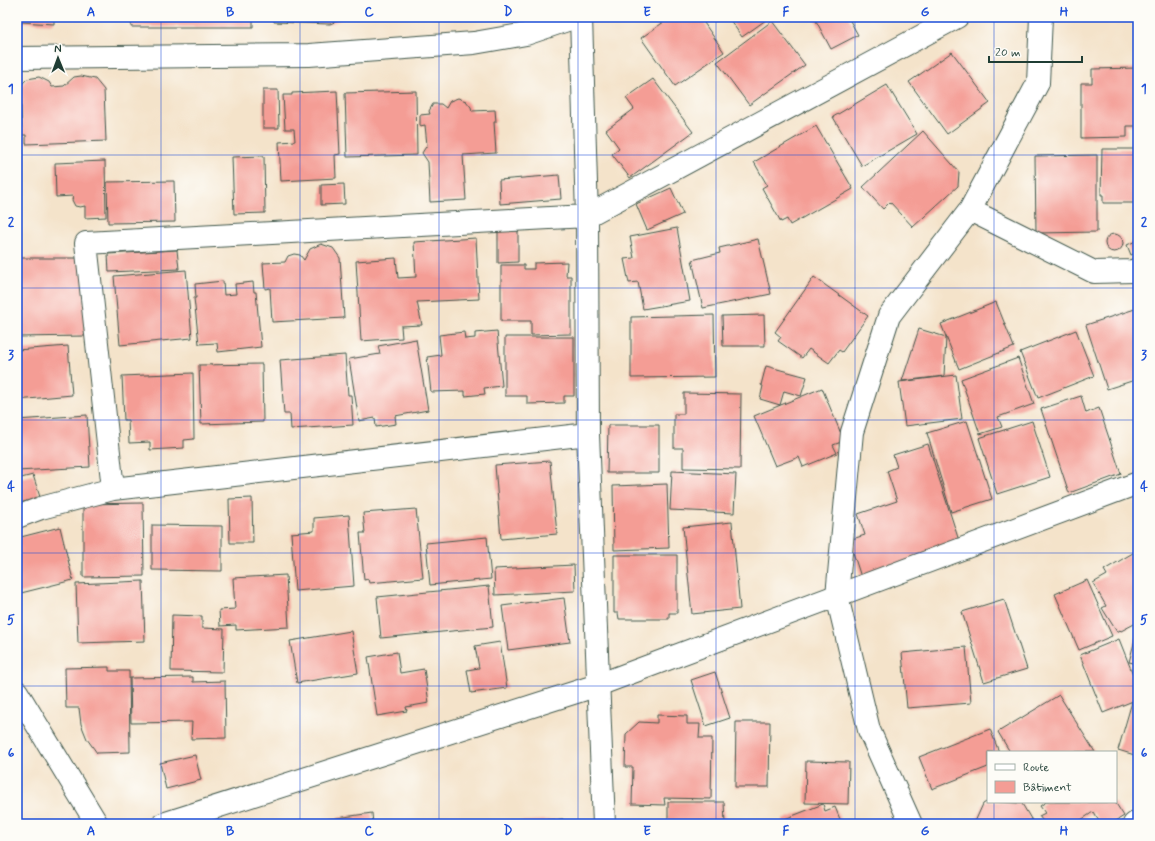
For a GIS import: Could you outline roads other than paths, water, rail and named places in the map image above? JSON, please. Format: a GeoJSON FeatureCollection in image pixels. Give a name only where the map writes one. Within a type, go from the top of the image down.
{"type":"FeatureCollection","features":[{"type":"Feature","properties":{"kind":"street"},"geometry":{"type":"LineString","coordinates":[[17,58],[309,55],[474,43],[526,34],[576,17]]}},
{"type":"Feature","properties":{"kind":"street"},"geometry":{"type":"LineString","coordinates":[[581,17],[587,216],[588,434],[604,824]]}},
{"type":"Feature","properties":{"kind":"street"},"geometry":{"type":"LineString","coordinates":[[113,489],[86,243],[587,216],[957,17]]}},
{"type":"Feature","properties":{"kind":"street"},"geometry":{"type":"LineString","coordinates":[[912,824],[869,730],[837,596],[852,432],[889,316],[970,210],[1038,83],[1040,17]]}},
{"type":"Feature","properties":{"kind":"street"},"geometry":{"type":"LineString","coordinates":[[970,210],[1094,272],[1133,272],[1138,269]]}},
{"type":"Feature","properties":{"kind":"street"},"geometry":{"type":"LineString","coordinates":[[17,517],[41,508],[113,489],[588,434]]}},
{"type":"Feature","properties":{"kind":"street"},"geometry":{"type":"LineString","coordinates":[[163,824],[598,685],[1138,483]]}},
{"type":"Feature","properties":{"kind":"street"},"geometry":{"type":"LineString","coordinates":[[17,692],[97,824]]}},
{"type":"Feature","properties":{"kind":"street"},"geometry":{"type":"LineString","coordinates":[[1134,824],[1138,821]]}}]}
